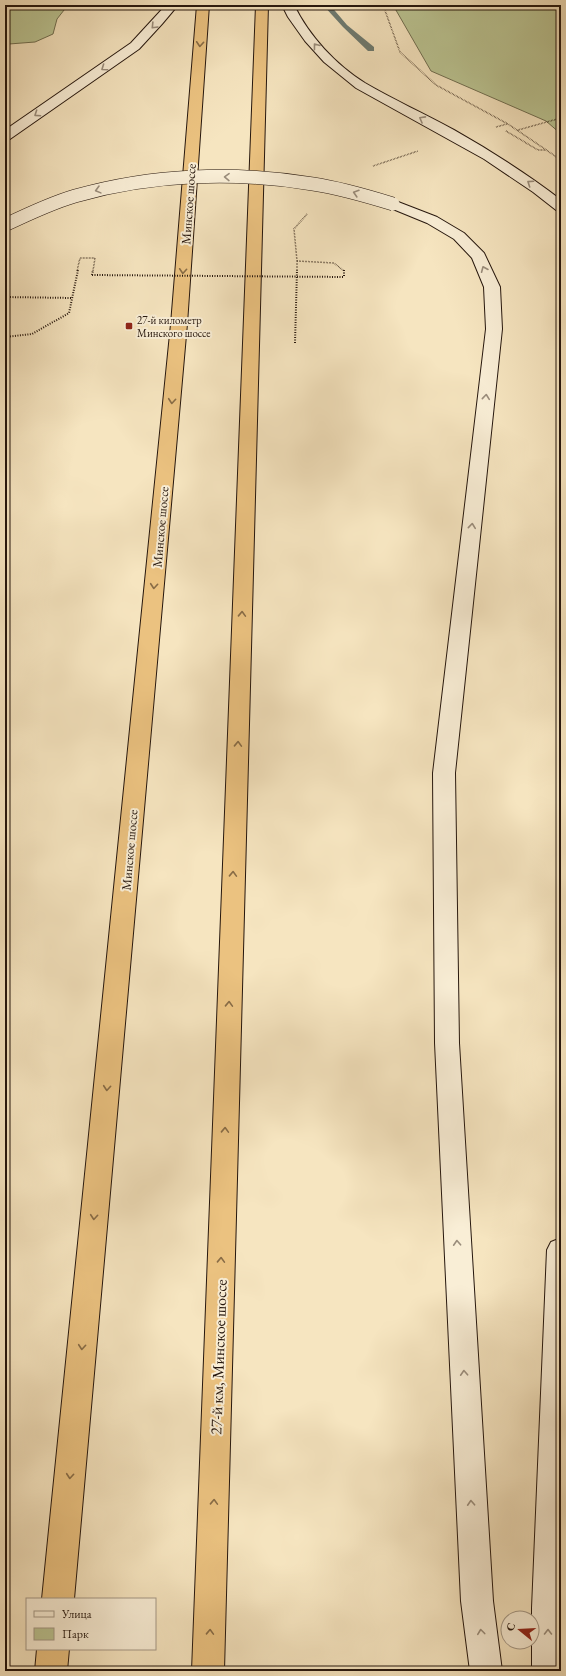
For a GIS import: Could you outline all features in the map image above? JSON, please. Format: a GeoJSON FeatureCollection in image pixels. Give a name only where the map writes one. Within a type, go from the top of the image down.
{"type":"FeatureCollection","features":[{"type":"Feature","properties":{"kind":"highway","name":"Минское шоссе"},"geometry":{"type":"LineString","coordinates":[[58,1598],[179,324],[203,5]]}},
{"type":"Feature","properties":{"kind":"highway","name":"27-й км, Минское шоссе"},"geometry":{"type":"LineString","coordinates":[[208,1671],[262,5]]}},
{"type":"Feature","properties":{"kind":"highway"},"geometry":{"type":"LineString","coordinates":[[51,1671],[54,1650]]}},
{"type":"Feature","properties":{"kind":"main road"},"geometry":{"type":"LineString","coordinates":[[5,136],[135,46],[172,5]]}},
{"type":"Feature","properties":{"kind":"main road"},"geometry":{"type":"LineString","coordinates":[[288,5],[292,14],[321,52],[338,69],[360,85],[508,169],[543,192],[561,207]]}},
{"type":"Feature","properties":{"kind":"main road"},"geometry":{"type":"LineString","coordinates":[[5,225],[20,216],[61,200],[106,188],[154,180],[204,176],[254,177],[302,182],[348,191],[393,204],[432,220],[459,236],[479,256],[492,287],[494,329],[444,773],[446,1043],[477,1601],[486,1671]]}},
{"type":"Feature","properties":{"kind":"main road"},"geometry":{"type":"LineString","coordinates":[[548,1671],[548,1608],[561,1250]]}},
{"type":"Feature","properties":{"kind":"path"},"geometry":{"type":"LineString","coordinates":[[383,5],[400,52],[436,85],[518,130],[561,160]]}},
{"type":"Feature","properties":{"kind":"path"},"geometry":{"type":"LineString","coordinates":[[518,130],[561,118]]}},
{"type":"Feature","properties":{"kind":"path"},"geometry":{"type":"LineString","coordinates":[[5,337],[32,334],[69,313],[80,258],[96,258],[92,275],[344,277],[344,270]]}},
{"type":"Feature","properties":{"kind":"path"},"geometry":{"type":"LineString","coordinates":[[295,343],[297,261]]}},
{"type":"Feature","properties":{"kind":"path"},"geometry":{"type":"LineString","coordinates":[[5,297],[72,298]]}},
{"type":"Feature","properties":{"kind":"green space"},"geometry":{"type":"Polygon","coordinates":[[[5,5],[68,5],[57,19],[53,34],[35,42],[9,44],[5,37],[5,5]]]}},
{"type":"Feature","properties":{"kind":"green space"},"geometry":{"type":"Polygon","coordinates":[[[393,5],[561,5],[561,134],[546,121],[431,71],[393,5]]]}},
{"type":"Feature","properties":{"kind":"waterway"},"geometry":{"type":"LineString","coordinates":[[326,5],[345,26],[371,49]]}},
{"type":"Feature","properties":{"kind":"place","name":"27-й километр Минского шоссе"},"geometry":{"type":"Point","coordinates":[129,326]}}]}
